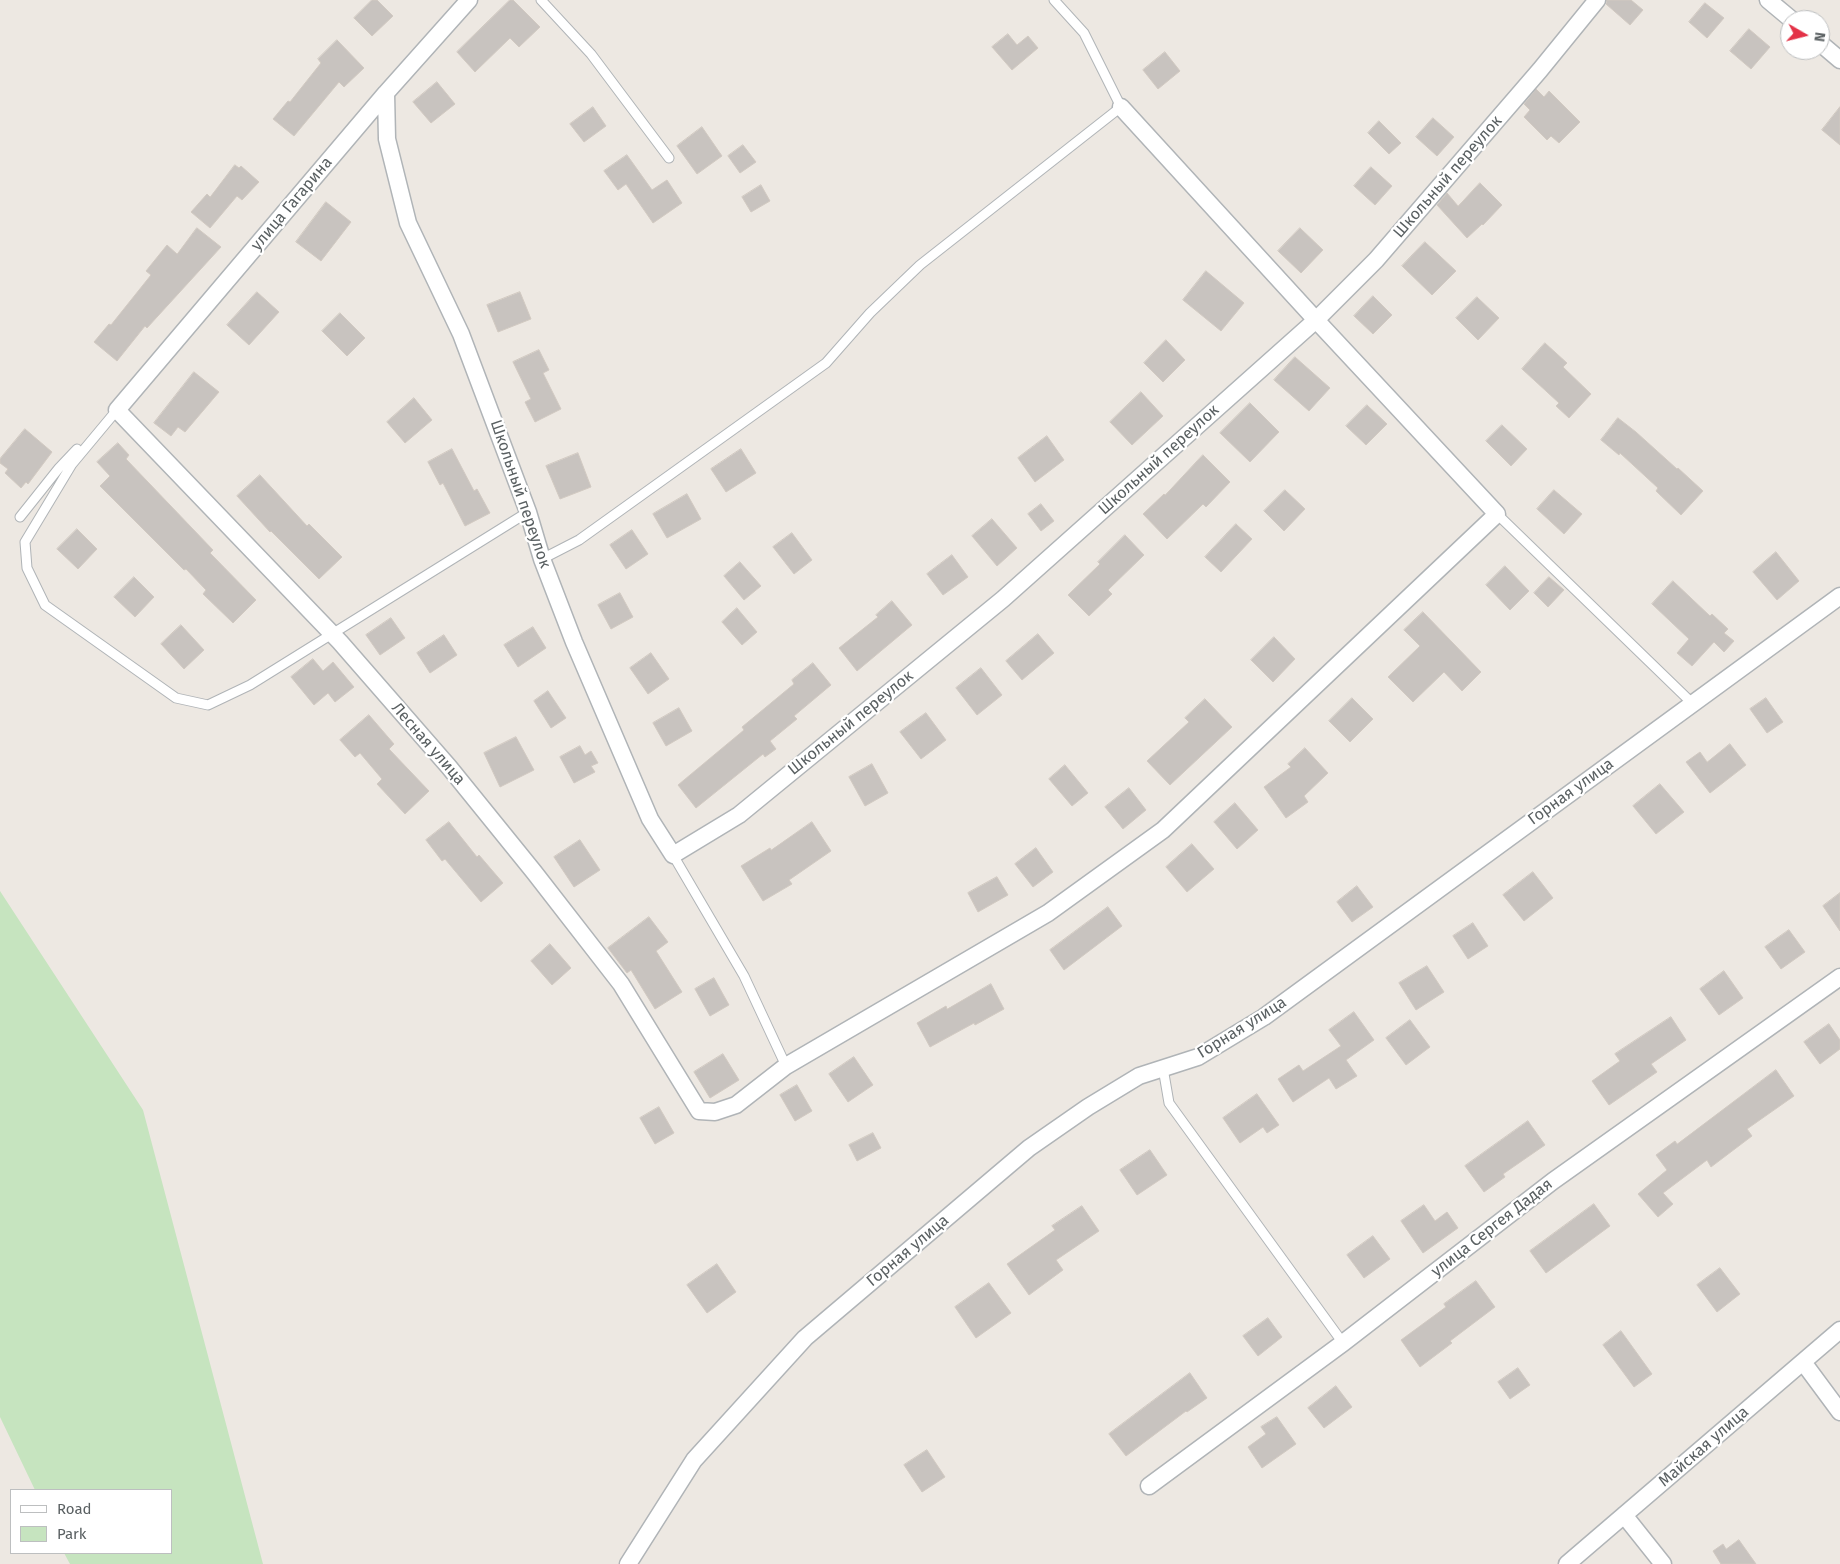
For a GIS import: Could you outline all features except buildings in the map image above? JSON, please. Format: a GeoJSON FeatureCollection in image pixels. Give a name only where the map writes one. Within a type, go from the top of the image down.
{"type":"FeatureCollection","features":[{"type":"Feature","properties":{"kind":"street","name":"улица Гагарина"},"geometry":{"type":"LineString","coordinates":[[117,410],[386,93],[469,0]]}},
{"type":"Feature","properties":{"kind":"street","name":"Школьный переулок"},"geometry":{"type":"LineString","coordinates":[[386,93],[387,139],[408,223],[461,334],[528,512],[542,559],[574,642],[650,819],[673,855],[739,815],[1003,599],[1316,320],[1376,260],[1540,70],[1597,0]]}},
{"type":"Feature","properties":{"kind":"street"},"geometry":{"type":"LineString","coordinates":[[1768,0],[1780,10]]}},
{"type":"Feature","properties":{"kind":"street"},"geometry":{"type":"LineString","coordinates":[[1830,52],[1840,60]]}},
{"type":"Feature","properties":{"kind":"street"},"geometry":{"type":"LineString","coordinates":[[786,1066],[1048,913],[1163,830],[1497,514],[1121,107]]}},
{"type":"Feature","properties":{"kind":"street","name":"Лесная улица"},"geometry":{"type":"LineString","coordinates":[[117,410],[334,635],[449,767],[621,984],[699,1111],[715,1112],[736,1105],[786,1066]]}},
{"type":"Feature","properties":{"kind":"street","name":"Горная улица"},"geometry":{"type":"LineString","coordinates":[[628,1564],[694,1460],[805,1338],[1029,1148],[1138,1076],[1198,1057],[1264,1018],[1840,596]]}},
{"type":"Feature","properties":{"kind":"street","name":"улица Сергея Дадая"},"geometry":{"type":"LineString","coordinates":[[1149,1486],[1343,1343],[1553,1181],[1840,977]]}},
{"type":"Feature","properties":{"kind":"street","name":"Майская улица"},"geometry":{"type":"LineString","coordinates":[[1568,1564],[1840,1330]]}},
{"type":"Feature","properties":{"kind":"street"},"geometry":{"type":"LineString","coordinates":[[1803,1362],[1840,1412]]}},
{"type":"Feature","properties":{"kind":"street"},"geometry":{"type":"LineString","coordinates":[[1624,1515],[1663,1564]]}},
{"type":"Feature","properties":{"kind":"lane"},"geometry":{"type":"LineString","coordinates":[[541,0],[591,54],[669,158]]}},
{"type":"Feature","properties":{"kind":"lane"},"geometry":{"type":"LineString","coordinates":[[542,559],[579,540],[826,362],[870,313],[920,265],[1121,107],[1084,33],[1054,0]]}},
{"type":"Feature","properties":{"kind":"lane"},"geometry":{"type":"LineString","coordinates":[[20,517],[59,468],[117,410]]}},
{"type":"Feature","properties":{"kind":"lane"},"geometry":{"type":"LineString","coordinates":[[117,410],[72,464],[25,542],[26,568],[45,605],[176,698],[208,705],[250,685],[334,635],[528,512]]}},
{"type":"Feature","properties":{"kind":"lane"},"geometry":{"type":"LineString","coordinates":[[1497,514],[1693,704]]}},
{"type":"Feature","properties":{"kind":"lane"},"geometry":{"type":"LineString","coordinates":[[673,855],[744,976],[786,1066]]}},
{"type":"Feature","properties":{"kind":"lane"},"geometry":{"type":"LineString","coordinates":[[1163,1068],[1169,1103],[1343,1343]]}},
{"type":"Feature","properties":{"kind":"green space"},"geometry":{"type":"Polygon","coordinates":[[[0,891],[143,1110],[263,1564],[70,1564],[65,1554],[172,1554],[172,1489],[35,1489],[0,1417],[0,891]]]}}]}
